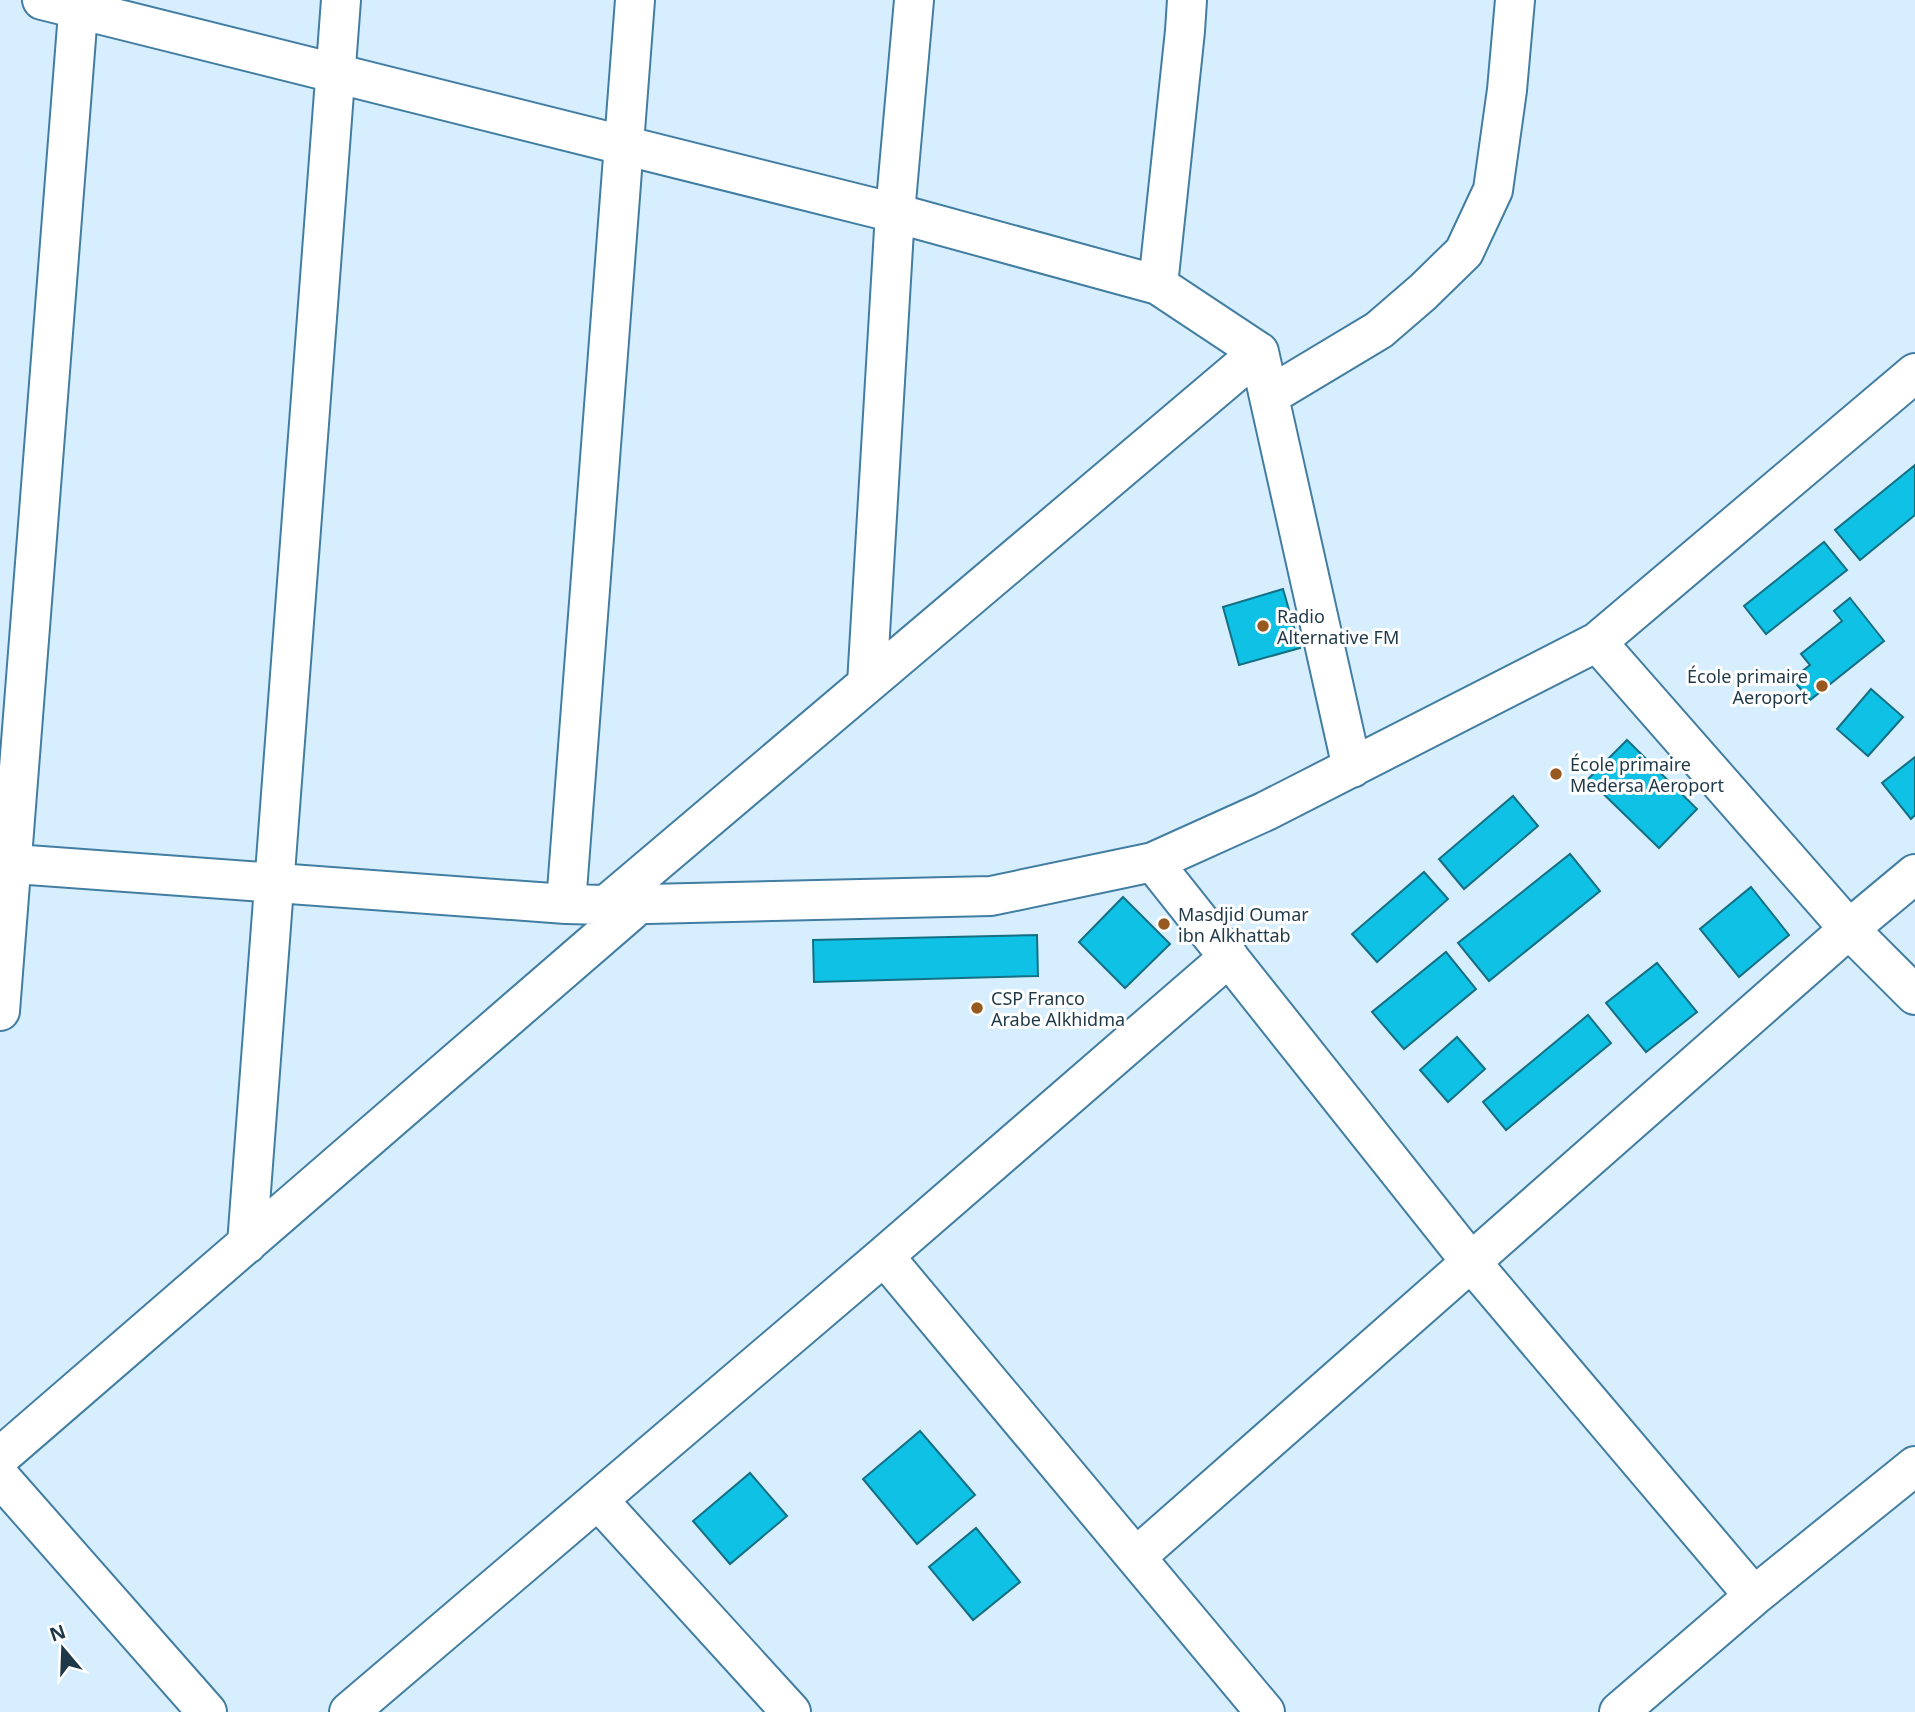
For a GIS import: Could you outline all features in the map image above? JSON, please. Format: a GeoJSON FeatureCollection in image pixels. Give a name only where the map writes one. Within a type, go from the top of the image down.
{"type":"FeatureCollection","features":[{"type":"Feature","properties":{"kind":"street"},"geometry":{"type":"LineString","coordinates":[[247,1244],[341,0]]}},
{"type":"Feature","properties":{"kind":"street"},"geometry":{"type":"LineString","coordinates":[[566,904],[635,0]]}},
{"type":"Feature","properties":{"kind":"street"},"geometry":{"type":"LineString","coordinates":[[867,684],[895,213],[914,0]]}},
{"type":"Feature","properties":{"kind":"street"},"geometry":{"type":"LineString","coordinates":[[1158,285],[1187,0]]}},
{"type":"Feature","properties":{"kind":"street"},"geometry":{"type":"LineString","coordinates":[[1269,396],[1378,330],[1464,252],[1493,190],[1507,90],[1515,0]]}},
{"type":"Feature","properties":{"kind":"street"},"geometry":{"type":"LineString","coordinates":[[0,1011],[6,863],[67,3],[895,213],[1158,285],[1259,352],[1352,768]]}},
{"type":"Feature","properties":{"kind":"street"},"geometry":{"type":"LineString","coordinates":[[0,1457],[247,1244],[867,684],[1259,352]]}},
{"type":"Feature","properties":{"kind":"street"},"geometry":{"type":"LineString","coordinates":[[6,863],[566,904],[623,905],[991,896],[1153,862],[1266,811],[1597,642],[1915,373]]}},
{"type":"Feature","properties":{"kind":"street"},"geometry":{"type":"LineString","coordinates":[[1597,642],[1849,929],[1915,996]]}},
{"type":"Feature","properties":{"kind":"street"},"geometry":{"type":"LineString","coordinates":[[1153,862],[1471,1262],[1754,1596]]}},
{"type":"Feature","properties":{"kind":"street"},"geometry":{"type":"LineString","coordinates":[[1136,1558],[1849,929],[1915,874]]}},
{"type":"Feature","properties":{"kind":"street"},"geometry":{"type":"LineString","coordinates":[[349,1712],[884,1256],[1229,957]]}},
{"type":"Feature","properties":{"kind":"street"},"geometry":{"type":"LineString","coordinates":[[884,1256],[1265,1712]]}},
{"type":"Feature","properties":{"kind":"street"},"geometry":{"type":"LineString","coordinates":[[1641,1705],[1754,1596],[1915,1466]]}},
{"type":"Feature","properties":{"kind":"street"},"geometry":{"type":"LineString","coordinates":[[0,1477],[207,1712]]}},
{"type":"Feature","properties":{"kind":"street"},"geometry":{"type":"LineString","coordinates":[[598,1500],[791,1712]]}},
{"type":"Feature","properties":{"kind":"building"},"geometry":{"type":"Polygon","coordinates":[[[1915,465],[1915,515],[1860,560],[1835,530],[1915,465]]]}},
{"type":"Feature","properties":{"kind":"building"},"geometry":{"type":"Polygon","coordinates":[[[1824,542],[1847,570],[1766,634],[1744,606],[1824,542]]]}},
{"type":"Feature","properties":{"kind":"building"},"geometry":{"type":"Polygon","coordinates":[[[1283,589],[1300,648],[1239,665],[1223,607],[1283,589]]]}},
{"type":"Feature","properties":{"kind":"building"},"geometry":{"type":"Polygon","coordinates":[[[1850,598],[1884,641],[1810,700],[1792,679],[1810,665],[1801,654],[1842,621],[1834,611],[1850,598]]]}},
{"type":"Feature","properties":{"kind":"building"},"geometry":{"type":"Polygon","coordinates":[[[1871,689],[1903,717],[1868,756],[1837,729],[1871,689]]]}},
{"type":"Feature","properties":{"kind":"building"},"geometry":{"type":"Polygon","coordinates":[[[1627,740],[1697,809],[1659,848],[1588,779],[1627,740]]]}},
{"type":"Feature","properties":{"kind":"building"},"geometry":{"type":"Polygon","coordinates":[[[1915,757],[1915,815],[1911,819],[1882,783],[1915,757]]]}},
{"type":"Feature","properties":{"kind":"building"},"geometry":{"type":"Polygon","coordinates":[[[1513,796],[1538,826],[1464,889],[1439,859],[1513,796]]]}},
{"type":"Feature","properties":{"kind":"building"},"geometry":{"type":"Polygon","coordinates":[[[1570,854],[1600,891],[1489,981],[1458,943],[1570,854]]]}},
{"type":"Feature","properties":{"kind":"building"},"geometry":{"type":"Polygon","coordinates":[[[1424,872],[1448,899],[1377,962],[1352,934],[1424,872]]]}},
{"type":"Feature","properties":{"kind":"building"},"geometry":{"type":"Polygon","coordinates":[[[1751,887],[1789,935],[1739,977],[1700,929],[1751,887]]]}},
{"type":"Feature","properties":{"kind":"building"},"geometry":{"type":"Polygon","coordinates":[[[1123,897],[1170,944],[1125,988],[1079,942],[1123,897]]]}},
{"type":"Feature","properties":{"kind":"building"},"geometry":{"type":"Polygon","coordinates":[[[1037,935],[1038,976],[814,982],[813,940],[1037,935]]]}},
{"type":"Feature","properties":{"kind":"building"},"geometry":{"type":"Polygon","coordinates":[[[1446,952],[1476,989],[1404,1049],[1372,1012],[1446,952]]]}},
{"type":"Feature","properties":{"kind":"building"},"geometry":{"type":"Polygon","coordinates":[[[1657,963],[1697,1012],[1646,1052],[1606,1003],[1657,963]]]}},
{"type":"Feature","properties":{"kind":"building"},"geometry":{"type":"Polygon","coordinates":[[[1588,1015],[1611,1043],[1506,1130],[1483,1102],[1588,1015]]]}},
{"type":"Feature","properties":{"kind":"building"},"geometry":{"type":"Polygon","coordinates":[[[1457,1037],[1485,1069],[1448,1102],[1420,1070],[1457,1037]]]}},
{"type":"Feature","properties":{"kind":"building"},"geometry":{"type":"Polygon","coordinates":[[[920,1431],[975,1495],[917,1544],[863,1479],[920,1431]]]}},
{"type":"Feature","properties":{"kind":"building"},"geometry":{"type":"Polygon","coordinates":[[[750,1473],[787,1516],[730,1564],[693,1521],[750,1473]]]}},
{"type":"Feature","properties":{"kind":"building"},"geometry":{"type":"Polygon","coordinates":[[[976,1528],[1020,1582],[973,1620],[929,1567],[976,1528]]]}},
{"type":"Feature","properties":{"kind":"place","name":"Radio Alternative FM"},"geometry":{"type":"Point","coordinates":[1263,626]}},
{"type":"Feature","properties":{"kind":"place","name":"École primaire Aeroport"},"geometry":{"type":"Point","coordinates":[1822,686]}},
{"type":"Feature","properties":{"kind":"place","name":"École primaire Medersa Aeroport"},"geometry":{"type":"Point","coordinates":[1556,774]}},
{"type":"Feature","properties":{"kind":"place","name":"Masdjid Oumar ibn Alkhattab"},"geometry":{"type":"Point","coordinates":[1164,924]}},
{"type":"Feature","properties":{"kind":"place","name":"CSP Franco Arabe Alkhidma"},"geometry":{"type":"Point","coordinates":[977,1008]}}]}
